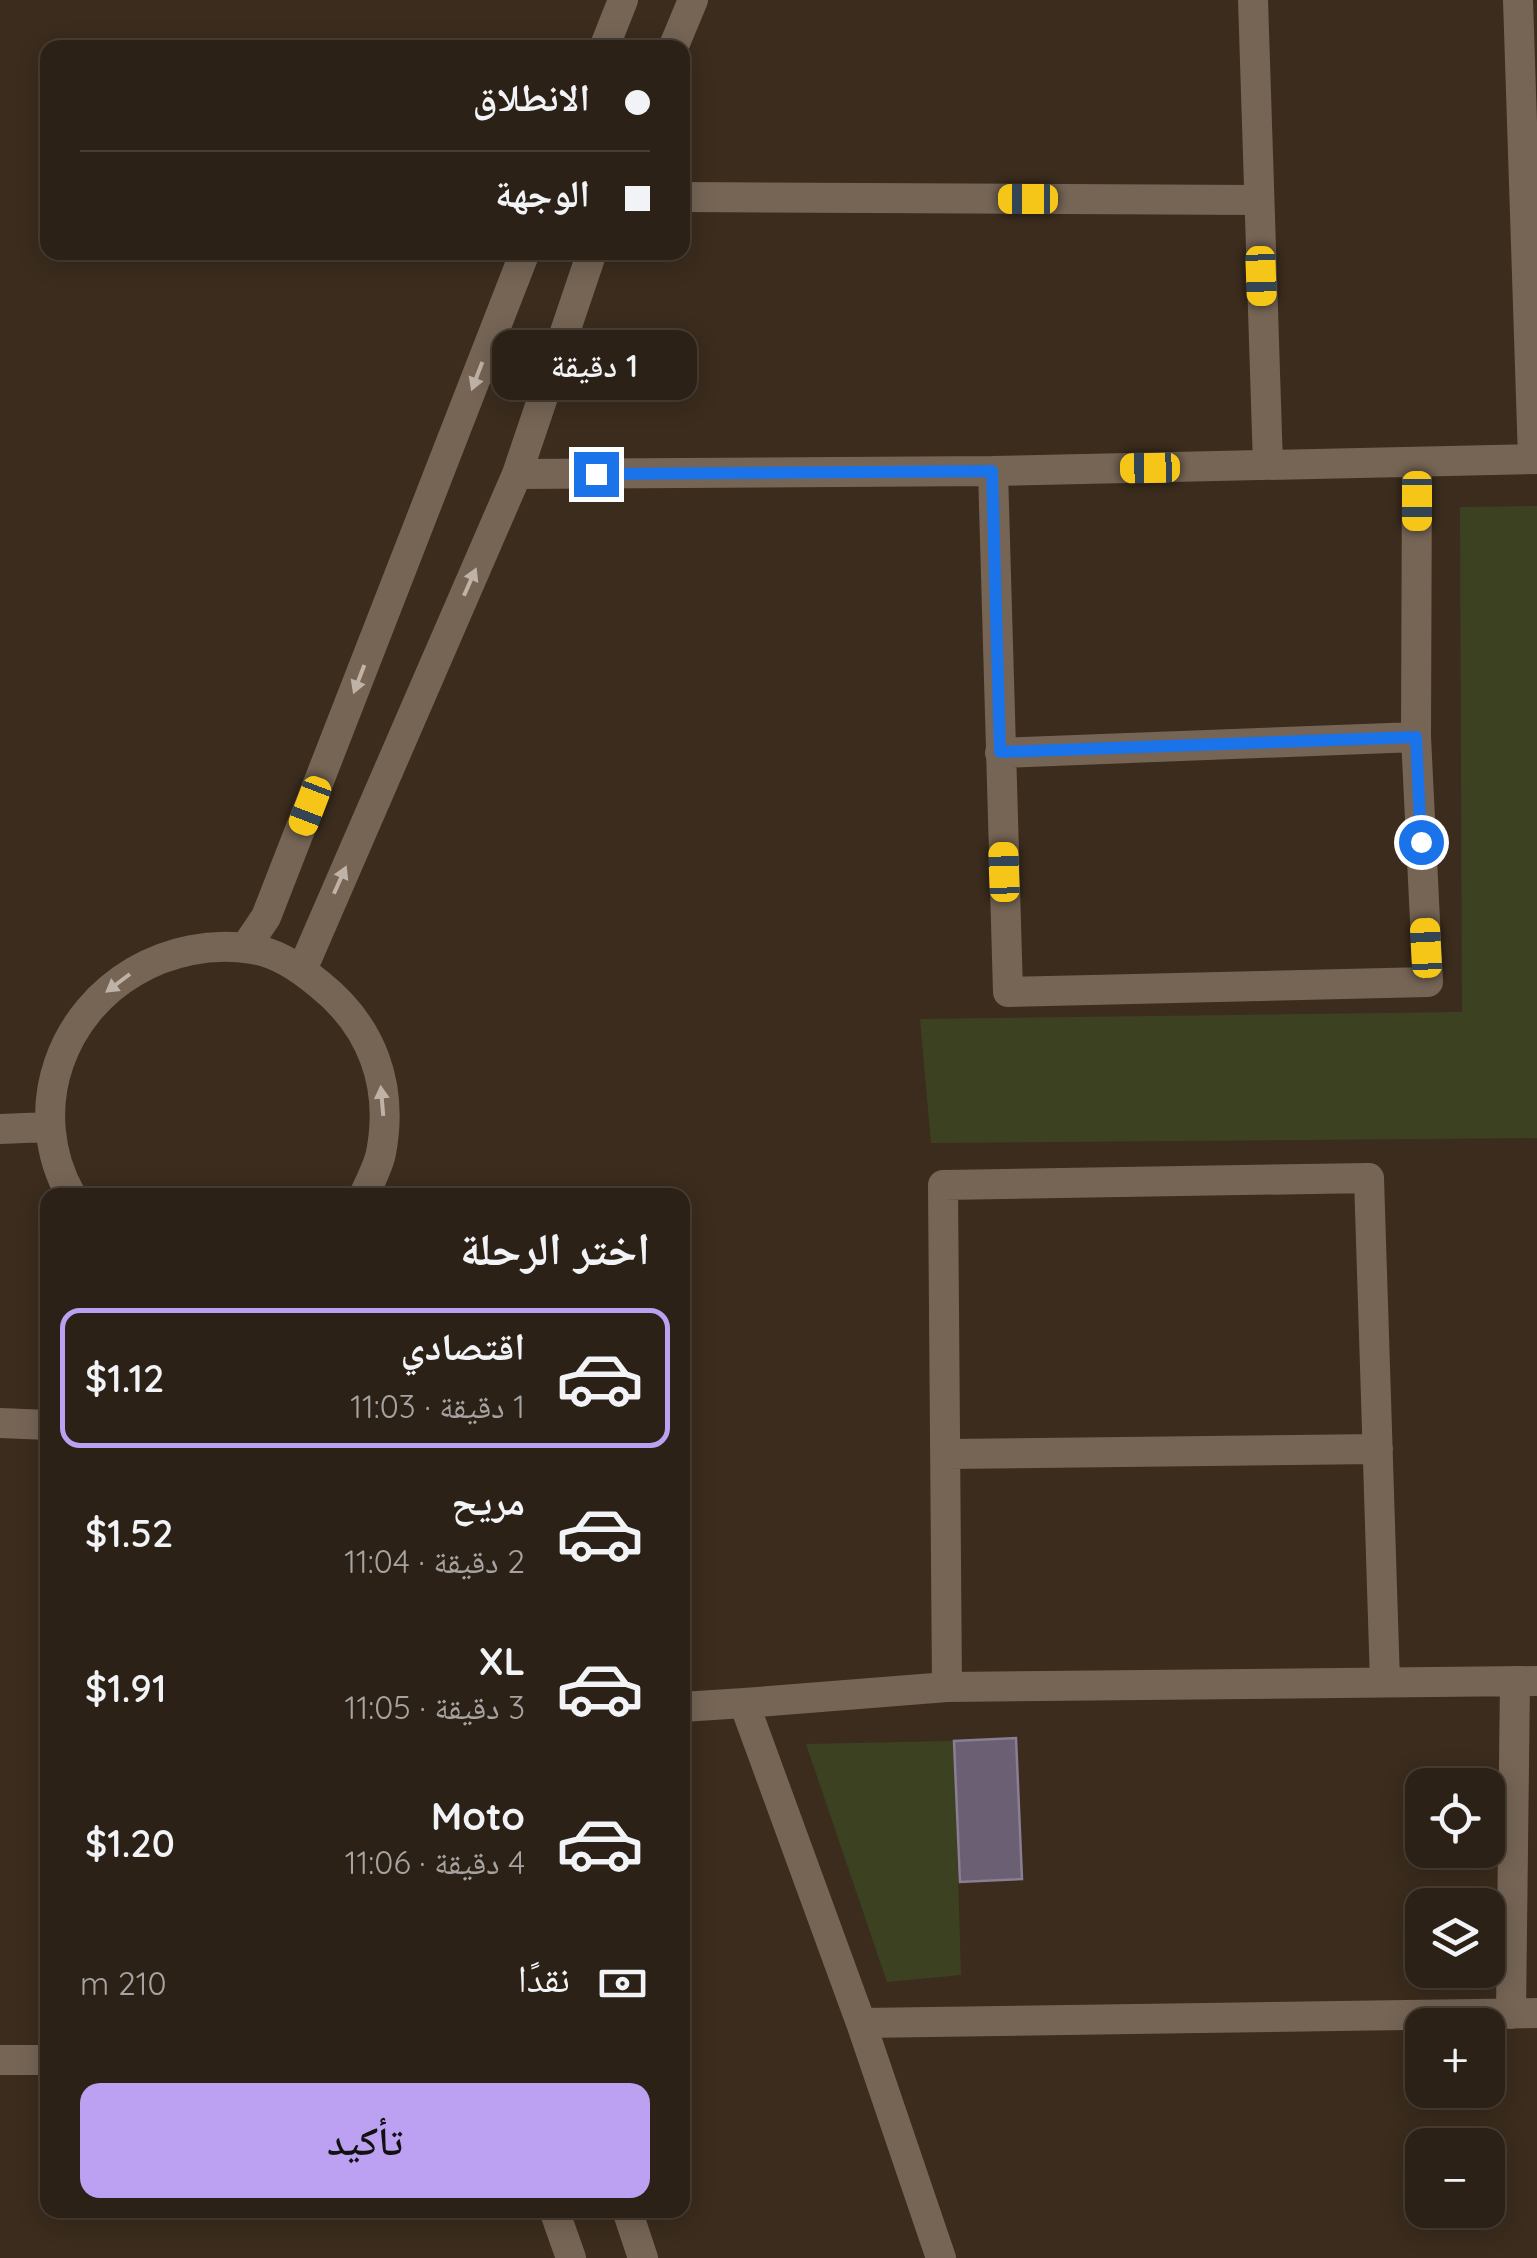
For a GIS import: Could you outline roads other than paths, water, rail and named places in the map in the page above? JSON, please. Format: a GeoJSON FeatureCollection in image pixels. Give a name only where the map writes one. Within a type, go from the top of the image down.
{"type":"FeatureCollection","features":[{"type":"Feature","properties":{"kind":"street"},"geometry":{"type":"LineString","coordinates":[[607,40],[623,0]]}},
{"type":"Feature","properties":{"kind":"street"},"geometry":{"type":"LineString","coordinates":[[676,40],[693,0]]}},
{"type":"Feature","properties":{"kind":"street"},"geometry":{"type":"LineString","coordinates":[[1253,0],[1268,465]]}},
{"type":"Feature","properties":{"kind":"street"},"geometry":{"type":"LineString","coordinates":[[517,474],[992,471],[1535,459],[1530,202],[1518,0]]}},
{"type":"Feature","properties":{"kind":"street"},"geometry":{"type":"LineString","coordinates":[[690,197],[1258,200]]}},
{"type":"Feature","properties":{"kind":"street"},"geometry":{"type":"LineString","coordinates":[[245,948],[266,917],[521,260]]}},
{"type":"Feature","properties":{"kind":"street"},"geometry":{"type":"LineString","coordinates":[[302,970],[517,474],[589,260]]}},
{"type":"Feature","properties":{"kind":"street"},"geometry":{"type":"LineString","coordinates":[[992,471],[1008,992],[1428,982],[1416,737],[1417,462]]}},
{"type":"Feature","properties":{"kind":"street"},"geometry":{"type":"LineString","coordinates":[[1000,752],[1416,737]]}},
{"type":"Feature","properties":{"kind":"street"},"geometry":{"type":"LineString","coordinates":[[67,1188],[49,1127],[52,1083],[66,1041],[91,1004],[124,976],[164,956],[207,948],[245,948],[256,949],[302,970],[344,1003],[373,1049],[385,1101],[381,1155],[367,1188]]}},
{"type":"Feature","properties":{"kind":"street"},"geometry":{"type":"LineString","coordinates":[[0,1130],[49,1127]]}},
{"type":"Feature","properties":{"kind":"street"},"geometry":{"type":"LineString","coordinates":[[947,1687],[943,1185],[1370,1178],[1385,1682]]}},
{"type":"Feature","properties":{"kind":"street"},"geometry":{"type":"LineString","coordinates":[[0,1423],[40,1425]]}},
{"type":"Feature","properties":{"kind":"street"},"geometry":{"type":"LineString","coordinates":[[946,1454],[1378,1450]]}},
{"type":"Feature","properties":{"kind":"street"},"geometry":{"type":"LineString","coordinates":[[690,1706],[947,1687],[1526,1681],[1524,2014],[861,2023]]}},
{"type":"Feature","properties":{"kind":"street"},"geometry":{"type":"LineString","coordinates":[[744,1703],[861,2023],[941,2258]]}},
{"type":"Feature","properties":{"kind":"street"},"geometry":{"type":"LineString","coordinates":[[0,2060],[40,2060]]}},
{"type":"Feature","properties":{"kind":"street"},"geometry":{"type":"LineString","coordinates":[[557,2218],[570,2258]]}},
{"type":"Feature","properties":{"kind":"street"},"geometry":{"type":"LineString","coordinates":[[630,2218],[643,2258]]}}]}
